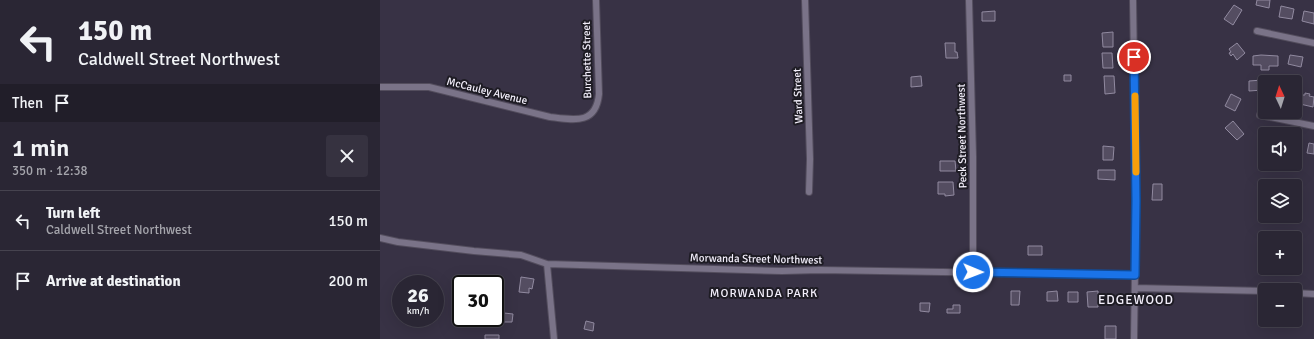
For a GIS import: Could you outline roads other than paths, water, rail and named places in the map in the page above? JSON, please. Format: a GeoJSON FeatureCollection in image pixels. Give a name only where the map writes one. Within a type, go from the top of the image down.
{"type":"FeatureCollection","features":[{"type":"Feature","properties":{"kind":"street","name":"Burchette Street"},"geometry":{"type":"LineString","coordinates":[[588,116],[597,108],[599,94],[596,0]]}},
{"type":"Feature","properties":{"kind":"street","name":"Ward Street"},"geometry":{"type":"LineString","coordinates":[[805,0],[809,192]]}},
{"type":"Feature","properties":{"kind":"street","name":"Peck Street Northwest"},"geometry":{"type":"LineString","coordinates":[[969,0],[973,272]]}},
{"type":"Feature","properties":{"kind":"street"},"geometry":{"type":"LineString","coordinates":[[1133,0],[1136,201],[1134,339]]}},
{"type":"Feature","properties":{"kind":"street"},"geometry":{"type":"LineString","coordinates":[[1257,31],[1314,43]]}},
{"type":"Feature","properties":{"kind":"street","name":"McCauley Avenue"},"geometry":{"type":"LineString","coordinates":[[380,87],[429,87],[550,116],[580,118],[588,116]]}},
{"type":"Feature","properties":{"kind":"street"},"geometry":{"type":"LineString","coordinates":[[1280,119],[1314,126]]}},
{"type":"Feature","properties":{"kind":"street","name":"Morwanda Street Northwest"},"geometry":{"type":"LineString","coordinates":[[380,238],[474,251],[521,255],[548,264],[782,271],[820,270],[1135,275]]}},
{"type":"Feature","properties":{"kind":"street"},"geometry":{"type":"LineString","coordinates":[[548,264],[554,339]]}},
{"type":"Feature","properties":{"kind":"street"},"geometry":{"type":"LineString","coordinates":[[1135,288],[1258,291]]}},
{"type":"Feature","properties":{"kind":"street"},"geometry":{"type":"LineString","coordinates":[[1302,293],[1314,294]]}},
{"type":"Feature","properties":{"kind":"district","name":"MORWANDA PARK"},"geometry":{"type":"Point","coordinates":[764,293]}},
{"type":"Feature","properties":{"kind":"district","name":"EDGEWOOD"},"geometry":{"type":"Point","coordinates":[1136,300]}}]}
